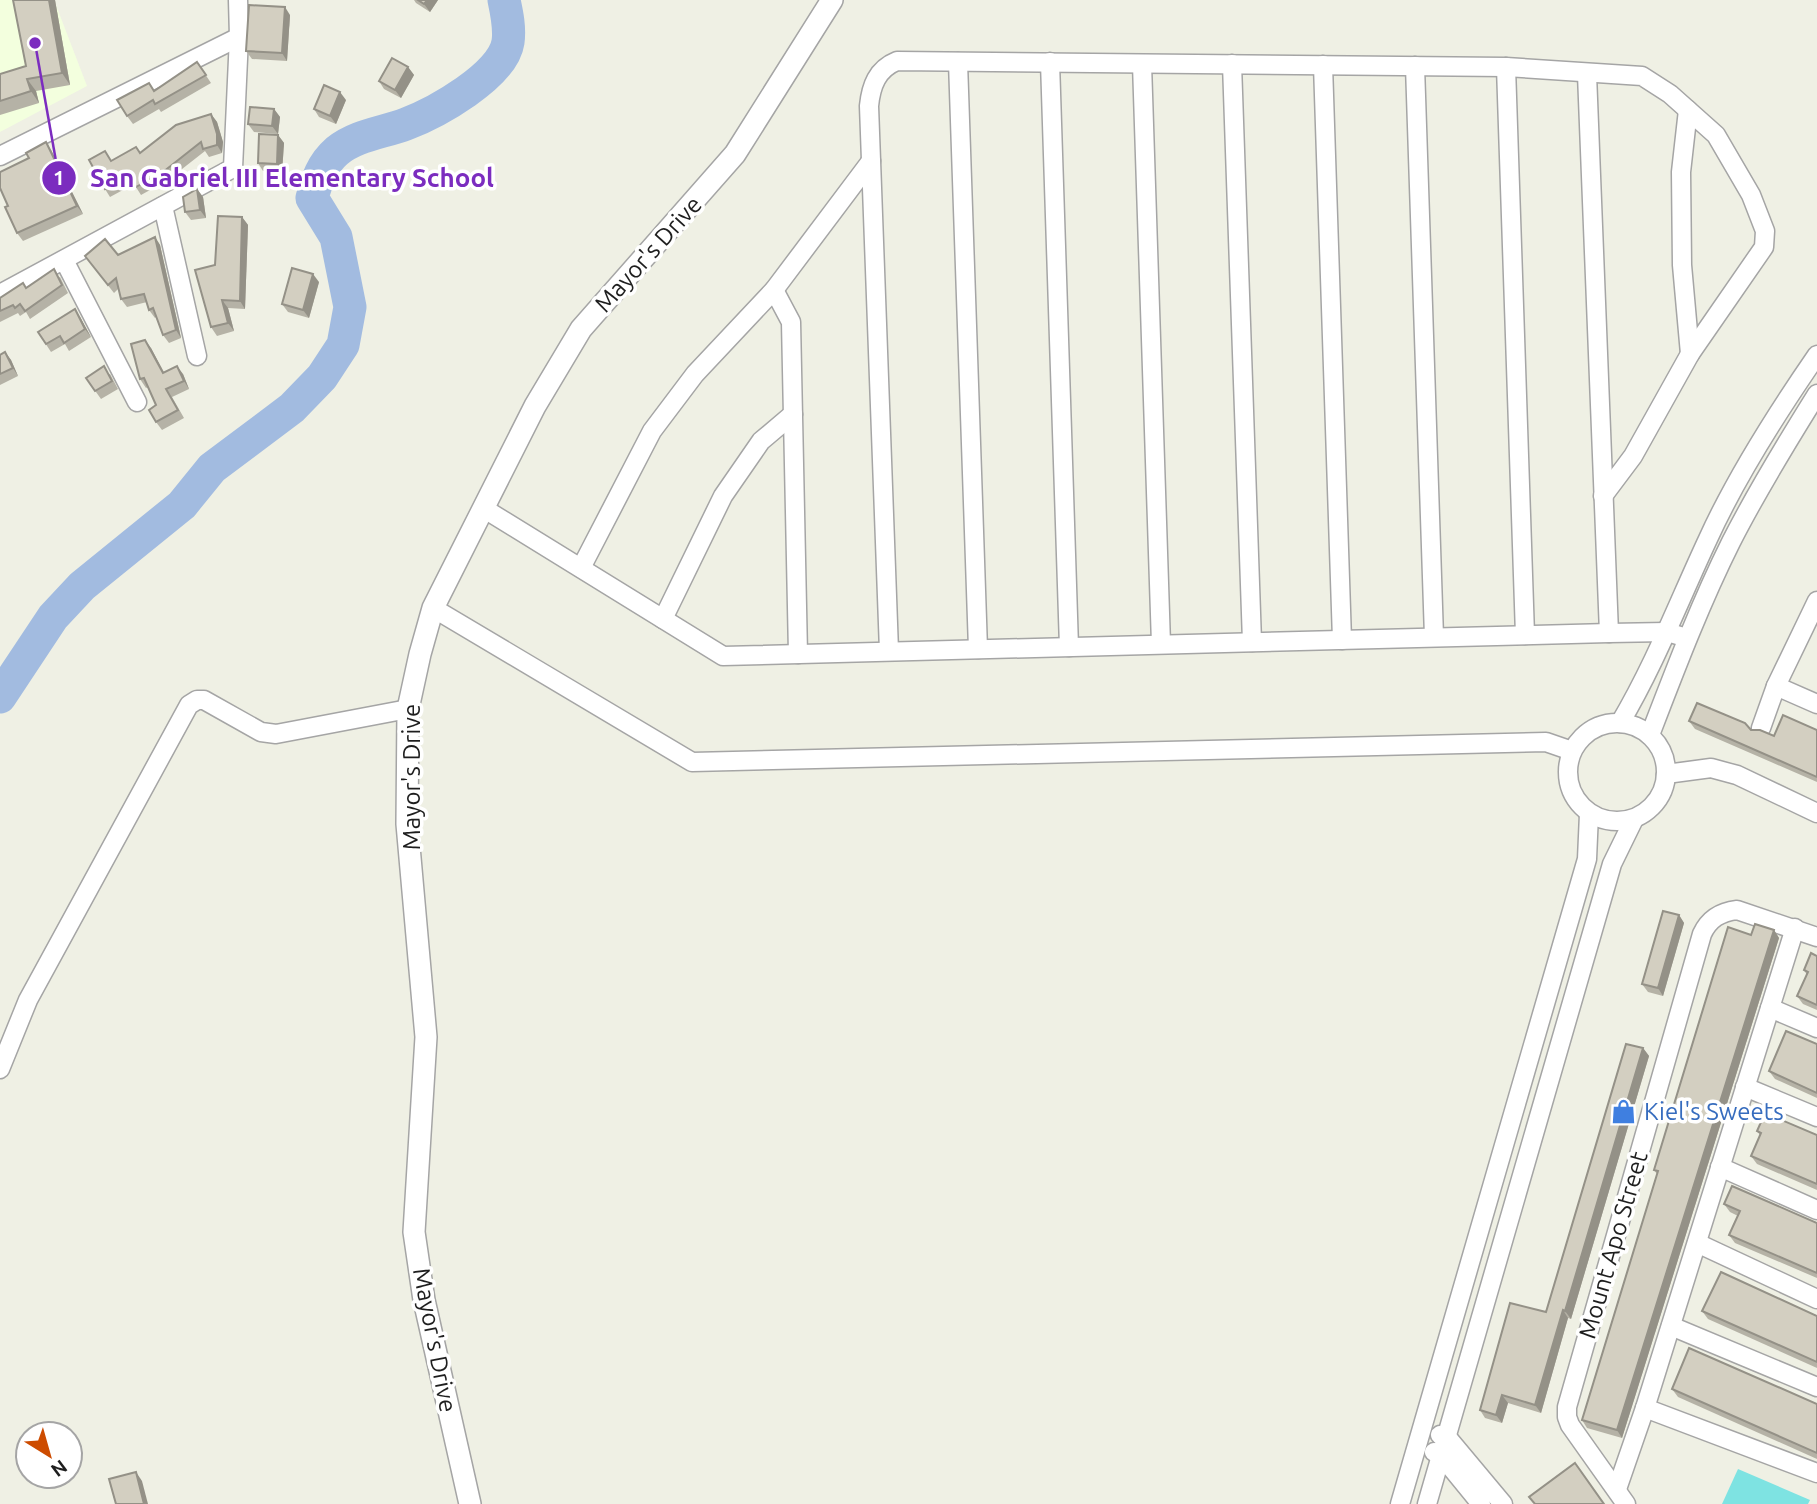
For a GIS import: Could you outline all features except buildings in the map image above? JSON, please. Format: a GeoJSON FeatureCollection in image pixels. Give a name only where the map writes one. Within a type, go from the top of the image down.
{"type":"FeatureCollection","features":[{"type":"Feature","properties":{"kind":"street"},"geometry":{"type":"LineString","coordinates":[[0,294],[233,168],[239,0]]}},
{"type":"Feature","properties":{"kind":"street","name":"Mayor's Drive"},"geometry":{"type":"LineString","coordinates":[[470,1504],[424,1300],[414,1232],[426,1037],[407,824],[408,709],[420,654],[433,608],[536,406],[581,329],[735,154],[832,0]]}},
{"type":"Feature","properties":{"kind":"street"},"geometry":{"type":"LineString","coordinates":[[0,156],[239,37]]}},
{"type":"Feature","properties":{"kind":"street"},"geometry":{"type":"LineString","coordinates":[[889,652],[869,106],[871,90],[879,74],[887,65],[897,61],[1506,67],[1642,76],[1670,94],[1716,135],[1751,195],[1765,231],[1764,247],[1690,354],[1633,456],[1604,496]]}},
{"type":"Feature","properties":{"kind":"street"},"geometry":{"type":"LineString","coordinates":[[958,62],[978,649]]}},
{"type":"Feature","properties":{"kind":"street"},"geometry":{"type":"LineString","coordinates":[[1050,62],[1069,647]]}},
{"type":"Feature","properties":{"kind":"street"},"geometry":{"type":"LineString","coordinates":[[1142,64],[1161,644]]}},
{"type":"Feature","properties":{"kind":"street"},"geometry":{"type":"LineString","coordinates":[[1232,64],[1252,642]]}},
{"type":"Feature","properties":{"kind":"street"},"geometry":{"type":"LineString","coordinates":[[1323,65],[1342,640]]}},
{"type":"Feature","properties":{"kind":"street"},"geometry":{"type":"LineString","coordinates":[[1415,66],[1434,637]]}},
{"type":"Feature","properties":{"kind":"street"},"geometry":{"type":"LineString","coordinates":[[1506,67],[1524,635]]}},
{"type":"Feature","properties":{"kind":"street"},"geometry":{"type":"LineString","coordinates":[[1587,74],[1609,633]]}},
{"type":"Feature","properties":{"kind":"street"},"geometry":{"type":"LineString","coordinates":[[1688,110],[1681,172],[1682,265],[1690,354]]}},
{"type":"Feature","properties":{"kind":"street"},"geometry":{"type":"LineString","coordinates":[[581,568],[652,431],[695,374],[774,290],[871,161]]}},
{"type":"Feature","properties":{"kind":"street"},"geometry":{"type":"LineString","coordinates":[[163,206],[197,356]]}},
{"type":"Feature","properties":{"kind":"street"},"geometry":{"type":"LineString","coordinates":[[64,260],[137,402]]}},
{"type":"Feature","properties":{"kind":"street"},"geometry":{"type":"LineString","coordinates":[[774,290],[791,322],[798,654]]}},
{"type":"Feature","properties":{"kind":"street"},"geometry":{"type":"LineString","coordinates":[[1620,723],[1644,682],[1716,524],[1755,453],[1817,355]]}},
{"type":"Feature","properties":{"kind":"street"},"geometry":{"type":"LineString","coordinates":[[1650,735],[1687,638],[1736,532],[1767,474],[1817,394]]}},
{"type":"Feature","properties":{"kind":"street"},"geometry":{"type":"LineString","coordinates":[[663,619],[723,496],[761,441],[793,414]]}},
{"type":"Feature","properties":{"kind":"street"},"geometry":{"type":"LineString","coordinates":[[483,508],[723,656],[1609,633],[1667,632],[1687,638]]}},
{"type":"Feature","properties":{"kind":"street"},"geometry":{"type":"LineString","coordinates":[[1761,728],[1776,686],[1817,601]]}},
{"type":"Feature","properties":{"kind":"street"},"geometry":{"type":"LineString","coordinates":[[433,608],[692,762],[1546,742],[1572,751]]}},
{"type":"Feature","properties":{"kind":"street"},"geometry":{"type":"LineString","coordinates":[[1776,686],[1817,704]]}},
{"type":"Feature","properties":{"kind":"street"},"geometry":{"type":"LineString","coordinates":[[0,1069],[28,1000],[189,705],[197,700],[204,700],[261,732],[276,734],[408,709]]}},
{"type":"Feature","properties":{"kind":"street"},"geometry":{"type":"LineString","coordinates":[[1620,723],[1636,726],[1650,735],[1665,759],[1667,774],[1664,788],[1647,812],[1634,819],[1619,822],[1588,814],[1569,788],[1567,772],[1577,742],[1589,731],[1604,724],[1620,723]]}},
{"type":"Feature","properties":{"kind":"street"},"geometry":{"type":"LineString","coordinates":[[1667,774],[1711,768],[1737,775],[1817,813]]}},
{"type":"Feature","properties":{"kind":"street"},"geometry":{"type":"LineString","coordinates":[[1400,1504],[1587,859],[1588,814]]}},
{"type":"Feature","properties":{"kind":"street"},"geometry":{"type":"LineString","coordinates":[[1427,1504],[1612,864],[1634,819]]}},
{"type":"Feature","properties":{"kind":"street","name":"Mount Apo Street"},"geometry":{"type":"LineString","coordinates":[[1621,1497],[1575,1433],[1567,1417],[1570,1396],[1702,934],[1706,925],[1716,916],[1737,910],[1795,928]]}},
{"type":"Feature","properties":{"kind":"street"},"geometry":{"type":"LineString","coordinates":[[1621,1497],[1645,1408],[1795,928],[1817,937]]}},
{"type":"Feature","properties":{"kind":"street"},"geometry":{"type":"LineString","coordinates":[[1770,1008],[1817,1028]]}},
{"type":"Feature","properties":{"kind":"street"},"geometry":{"type":"LineString","coordinates":[[1745,1087],[1817,1117]]}},
{"type":"Feature","properties":{"kind":"street"},"geometry":{"type":"LineString","coordinates":[[1720,1167],[1817,1210]]}},
{"type":"Feature","properties":{"kind":"street"},"geometry":{"type":"LineString","coordinates":[[1696,1243],[1817,1299]]}},
{"type":"Feature","properties":{"kind":"street"},"geometry":{"type":"LineString","coordinates":[[1671,1326],[1817,1387]]}},
{"type":"Feature","properties":{"kind":"street"},"geometry":{"type":"LineString","coordinates":[[1645,1408],[1817,1474]]}},
{"type":"Feature","properties":{"kind":"street"},"geometry":{"type":"LineString","coordinates":[[1420,1436],[1447,1437],[1503,1504]]}},
{"type":"Feature","properties":{"kind":"street"},"geometry":{"type":"LineString","coordinates":[[1420,1436],[1441,1455],[1481,1504]]}},
{"type":"Feature","properties":{"kind":"shaded area"},"geometry":{"type":"Polygon","coordinates":[[[0,0],[54,0],[87,86],[0,132],[0,0]]]}},
{"type":"Feature","properties":{"kind":"shaded area"},"geometry":{"type":"Polygon","coordinates":[[[1738,1469],[1810,1500],[1808,1504],[1722,1504],[1738,1469]]]}},
{"type":"Feature","properties":{"kind":"waterway"},"geometry":{"type":"LineString","coordinates":[[0,697],[53,617],[82,586],[182,505],[212,468],[292,408],[322,377],[343,345],[350,307],[336,237],[312,198],[321,173],[327,161],[345,146],[419,119],[466,92],[494,68],[508,42],[504,0]]}},
{"type":"Feature","properties":{"kind":"place","name":"San Gabriel III Elementary School"},"geometry":{"type":"Point","coordinates":[35,43]}},
{"type":"Feature","properties":{"kind":"place","name":"Kiel's Sweets"},"geometry":{"type":"Point","coordinates":[1624,1111]}}]}
